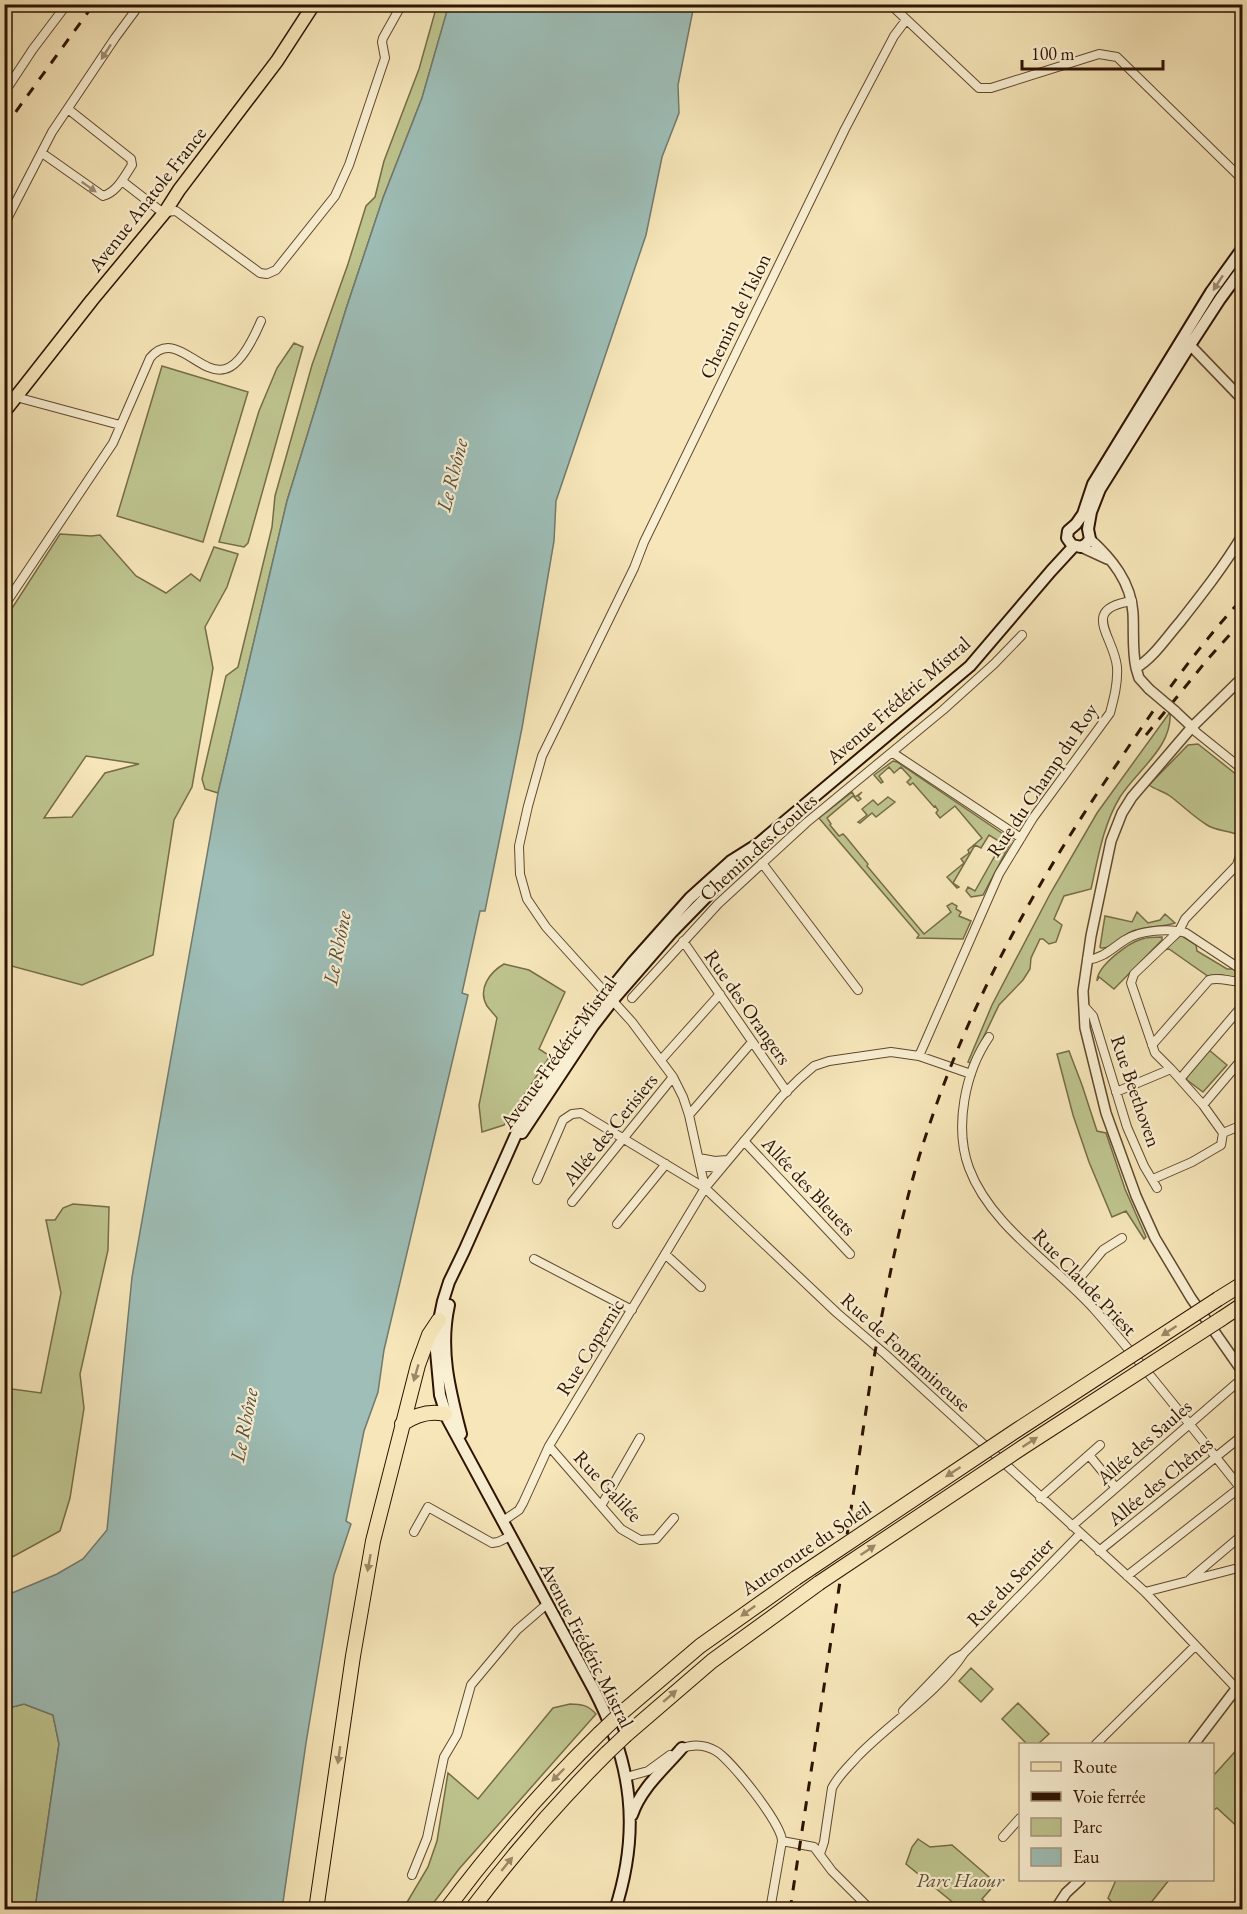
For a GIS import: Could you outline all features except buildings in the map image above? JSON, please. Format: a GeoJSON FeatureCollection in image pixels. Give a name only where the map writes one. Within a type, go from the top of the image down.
{"type":"FeatureCollection","features":[{"type":"Feature","properties":{"kind":"highway","name":"Autoroute du Soleil"},"geometry":{"type":"LineString","coordinates":[[446,1910],[474,1873],[552,1781],[619,1715],[700,1646],[984,1451],[1242,1284]]}},
{"type":"Feature","properties":{"kind":"highway","name":"Autoroute du Soleil"},"geometry":{"type":"LineString","coordinates":[[471,1910],[525,1842],[607,1753],[680,1687],[729,1647],[819,1583],[1013,1453],[1242,1305]]}},
{"type":"Feature","properties":{"kind":"highway"},"geometry":{"type":"LineString","coordinates":[[316,1910],[368,1567],[379,1512],[428,1338],[439,1320]]}},
{"type":"Feature","properties":{"kind":"highway"},"geometry":{"type":"LineString","coordinates":[[402,1424],[421,1414],[432,1412],[445,1414]]}},
{"type":"Feature","properties":{"kind":"main road","name":"Avenue Anatole France"},"geometry":{"type":"LineString","coordinates":[[4,412],[10,397],[165,212],[277,60],[314,4]]}},
{"type":"Feature","properties":{"kind":"main road"},"geometry":{"type":"LineString","coordinates":[[1242,249],[1225,272],[1189,337],[1151,407],[1105,481],[1091,512],[1086,544],[1075,545],[1068,531],[1076,525],[1085,510],[1093,484],[1189,337],[1242,269]]}},
{"type":"Feature","properties":{"kind":"main road"},"geometry":{"type":"LineString","coordinates":[[1105,481],[1105,473],[1115,456],[1112,454]]}},
{"type":"Feature","properties":{"kind":"main road"},"geometry":{"type":"LineString","coordinates":[[1076,525],[1082,525],[1089,534]]}},
{"type":"Feature","properties":{"kind":"main road","name":"Avenue Frédéric Mistral"},"geometry":{"type":"LineString","coordinates":[[615,1910],[626,1868],[629,1827],[626,1777],[619,1746],[606,1712],[445,1414],[437,1373],[436,1343],[448,1282],[510,1150],[610,997],[758,844],[970,666],[1075,545]]}},
{"type":"Feature","properties":{"kind":"main road","name":"Avenue Frédéric Mistral"},"geometry":{"type":"LineString","coordinates":[[458,1264],[448,1313],[445,1350],[448,1385],[462,1445]]}},
{"type":"Feature","properties":{"kind":"main road"},"geometry":{"type":"LineString","coordinates":[[629,1827],[639,1798],[682,1748]]}},
{"type":"Feature","properties":{"kind":"street"},"geometry":{"type":"LineString","coordinates":[[4,93],[67,4]]}},
{"type":"Feature","properties":{"kind":"street"},"geometry":{"type":"LineString","coordinates":[[4,225],[52,132],[140,4]]}},
{"type":"Feature","properties":{"kind":"street"},"geometry":{"type":"LineString","coordinates":[[122,180],[158,208],[165,212],[176,211],[260,273],[267,274],[276,270],[335,196],[349,165],[385,58],[383,38],[402,4]]}},
{"type":"Feature","properties":{"kind":"street"},"geometry":{"type":"LineString","coordinates":[[890,4],[979,88],[991,88],[1099,54],[1117,57],[1242,179]]}},
{"type":"Feature","properties":{"kind":"street","name":"Chemin de l'Islon"},"geometry":{"type":"LineString","coordinates":[[610,997],[546,927],[527,899],[523,886],[518,860],[519,846],[542,756],[634,568],[644,542],[736,350],[845,129],[894,36],[906,20]]}},
{"type":"Feature","properties":{"kind":"street"},"geometry":{"type":"LineString","coordinates":[[42,153],[103,196],[107,196],[122,180],[132,165],[131,159],[68,109]]}},
{"type":"Feature","properties":{"kind":"street"},"geometry":{"type":"LineString","coordinates":[[4,606],[113,442],[155,351],[171,348],[179,350],[212,369],[226,369],[239,359],[261,321]]}},
{"type":"Feature","properties":{"kind":"street"},"geometry":{"type":"LineString","coordinates":[[1189,337],[1242,399]]}},
{"type":"Feature","properties":{"kind":"street"},"geometry":{"type":"LineString","coordinates":[[10,397],[120,425]]}},
{"type":"Feature","properties":{"kind":"street"},"geometry":{"type":"LineString","coordinates":[[1089,534],[1126,583],[1132,601],[1136,668],[1139,678],[1196,732],[1242,769]]}},
{"type":"Feature","properties":{"kind":"street"},"geometry":{"type":"LineString","coordinates":[[1136,668],[1149,659],[1214,580],[1242,536]]}},
{"type":"Feature","properties":{"kind":"street"},"geometry":{"type":"LineString","coordinates":[[1075,545],[1112,562]]}},
{"type":"Feature","properties":{"kind":"street","name":"Rue du Champ du Roy"},"geometry":{"type":"LineString","coordinates":[[920,1056],[999,874],[1033,818],[1110,713],[1117,666],[1113,650],[1103,630],[1102,617],[1106,610],[1113,606],[1132,601]]}},
{"type":"Feature","properties":{"kind":"street","name":"Chemin des Goules"},"geometry":{"type":"LineString","coordinates":[[632,998],[718,904],[806,823],[893,753],[986,672],[1022,635]]}},
{"type":"Feature","properties":{"kind":"street"},"geometry":{"type":"LineString","coordinates":[[1242,678],[1192,727],[1132,797],[1117,822],[1111,841],[1083,991],[1085,1028],[1106,1113],[1136,1196],[1155,1238],[1191,1298],[1242,1371]]}},
{"type":"Feature","properties":{"kind":"street"},"geometry":{"type":"LineString","coordinates":[[893,753],[1021,838]]}},
{"type":"Feature","properties":{"kind":"street"},"geometry":{"type":"LineString","coordinates":[[1153,1179],[1192,1162],[1221,1145],[1223,1134],[1203,1105],[1155,1053],[1131,983],[1134,975],[1179,931],[1185,919],[1237,865],[1242,849]]}},
{"type":"Feature","properties":{"kind":"street"},"geometry":{"type":"LineString","coordinates":[[762,864],[858,990]]}},
{"type":"Feature","properties":{"kind":"street"},"geometry":{"type":"LineString","coordinates":[[1088,960],[1101,957],[1134,935],[1145,932],[1179,931],[1186,933],[1242,970]]}},
{"type":"Feature","properties":{"kind":"street","name":"Rue des Orangers"},"geometry":{"type":"LineString","coordinates":[[683,941],[787,1092]]}},
{"type":"Feature","properties":{"kind":"street"},"geometry":{"type":"LineString","coordinates":[[1152,1046],[1209,980],[1215,978],[1242,981]]}},
{"type":"Feature","properties":{"kind":"street"},"geometry":{"type":"LineString","coordinates":[[661,1060],[720,994]]}},
{"type":"Feature","properties":{"kind":"street"},"geometry":{"type":"LineString","coordinates":[[610,997],[661,1060],[683,1097],[705,1188]]}},
{"type":"Feature","properties":{"kind":"street","name":"Rue Beethoven"},"geometry":{"type":"LineString","coordinates":[[1084,1005],[1093,1016],[1127,1127],[1144,1166],[1157,1188]]}},
{"type":"Feature","properties":{"kind":"street"},"geometry":{"type":"LineString","coordinates":[[1180,1079],[1242,1006]]}},
{"type":"Feature","properties":{"kind":"street","name":"Rue Claude Priest"},"geometry":{"type":"LineString","coordinates":[[989,1037],[971,1074],[964,1109],[963,1142],[969,1167],[978,1188],[1002,1221],[1073,1286],[1242,1488]]}},
{"type":"Feature","properties":{"kind":"street"},"geometry":{"type":"LineString","coordinates":[[689,1115],[752,1042]]}},
{"type":"Feature","properties":{"kind":"street","name":"Rue Copernic"},"geometry":{"type":"LineString","coordinates":[[503,1521],[519,1510],[549,1446],[705,1188],[787,1092],[814,1066],[829,1061],[891,1052],[920,1056],[971,1074]]}},
{"type":"Feature","properties":{"kind":"street"},"geometry":{"type":"LineString","coordinates":[[1203,1105],[1242,1059]]}},
{"type":"Feature","properties":{"kind":"street"},"geometry":{"type":"LineString","coordinates":[[1116,1092],[1171,1069]]}},
{"type":"Feature","properties":{"kind":"street","name":"Allée des Cerisiers"},"geometry":{"type":"LineString","coordinates":[[572,1202],[673,1077]]}},
{"type":"Feature","properties":{"kind":"street","name":"Rue de Fonfamineuse"},"geometry":{"type":"LineString","coordinates":[[537,1180],[563,1120],[572,1114],[581,1113],[705,1188],[837,1313],[885,1354],[1145,1592],[1195,1646],[1240,1685]]}},
{"type":"Feature","properties":{"kind":"street"},"geometry":{"type":"LineString","coordinates":[[1223,1134],[1242,1125]]}},
{"type":"Feature","properties":{"kind":"street","name":"Allée des Bleuets"},"geometry":{"type":"LineString","coordinates":[[744,1141],[850,1254]]}},
{"type":"Feature","properties":{"kind":"street"},"geometry":{"type":"LineString","coordinates":[[700,1162],[727,1160]]}},
{"type":"Feature","properties":{"kind":"street"},"geometry":{"type":"LineString","coordinates":[[700,1162],[720,1169]]}},
{"type":"Feature","properties":{"kind":"street"},"geometry":{"type":"LineString","coordinates":[[617,1224],[666,1164]]}},
{"type":"Feature","properties":{"kind":"street"},"geometry":{"type":"LineString","coordinates":[[1073,1286],[1103,1250],[1122,1238]]}},
{"type":"Feature","properties":{"kind":"street"},"geometry":{"type":"LineString","coordinates":[[665,1254],[701,1287]]}},
{"type":"Feature","properties":{"kind":"street"},"geometry":{"type":"LineString","coordinates":[[534,1259],[632,1310]]}},
{"type":"Feature","properties":{"kind":"street","name":"Allée des Saules"},"geometry":{"type":"LineString","coordinates":[[1072,1526],[1238,1382]]}},
{"type":"Feature","properties":{"kind":"street","name":"Allée des Chênes"},"geometry":{"type":"LineString","coordinates":[[1099,1551],[1242,1436]]}},
{"type":"Feature","properties":{"kind":"street"},"geometry":{"type":"LineString","coordinates":[[602,1506],[640,1438]]}},
{"type":"Feature","properties":{"kind":"street"},"geometry":{"type":"LineString","coordinates":[[1040,1498],[1100,1445]]}},
{"type":"Feature","properties":{"kind":"street","name":"Rue Galilée"},"geometry":{"type":"LineString","coordinates":[[549,1446],[621,1529],[640,1540],[656,1539],[674,1518]]}},
{"type":"Feature","properties":{"kind":"street"},"geometry":{"type":"LineString","coordinates":[[1089,1455],[1116,1488]]}},
{"type":"Feature","properties":{"kind":"street"},"geometry":{"type":"LineString","coordinates":[[1127,1576],[1242,1488]]}},
{"type":"Feature","properties":{"kind":"street"},"geometry":{"type":"LineString","coordinates":[[414,1532],[428,1507],[492,1543],[511,1536]]}},
{"type":"Feature","properties":{"kind":"street","name":"Rue du Sentier"},"geometry":{"type":"LineString","coordinates":[[820,1854],[835,1780],[868,1746],[937,1685],[964,1653],[1080,1534]]}},
{"type":"Feature","properties":{"kind":"street"},"geometry":{"type":"LineString","coordinates":[[1186,1581],[1242,1535]]}},
{"type":"Feature","properties":{"kind":"street"},"geometry":{"type":"LineString","coordinates":[[1145,1592],[1242,1567]]}},
{"type":"Feature","properties":{"kind":"street"},"geometry":{"type":"LineString","coordinates":[[412,1875],[428,1838],[444,1758],[457,1735],[472,1683],[517,1630],[547,1604]]}},
{"type":"Feature","properties":{"kind":"street"},"geometry":{"type":"LineString","coordinates":[[1097,1743],[1195,1646]]}},
{"type":"Feature","properties":{"kind":"street"},"geometry":{"type":"LineString","coordinates":[[1195,1743],[1240,1685]]}},
{"type":"Feature","properties":{"kind":"street"},"geometry":{"type":"LineString","coordinates":[[626,1777],[648,1771],[682,1748],[698,1745],[722,1756],[780,1830],[782,1840],[770,1910]]}},
{"type":"Feature","properties":{"kind":"street"},"geometry":{"type":"LineString","coordinates":[[1003,1837],[1019,1819]]}},
{"type":"Feature","properties":{"kind":"street"},"geometry":{"type":"LineString","coordinates":[[782,1840],[814,1847],[832,1871],[871,1910]]}},
{"type":"Feature","properties":{"kind":"street"},"geometry":{"type":"LineString","coordinates":[[1055,1910],[1066,1893],[1079,1881]]}},
{"type":"Feature","properties":{"kind":"green space"},"geometry":{"type":"Polygon","coordinates":[[[437,5],[449,5],[422,98],[383,198],[346,309],[287,501],[218,793],[205,789],[202,779],[226,676],[238,667],[272,527],[275,496],[312,365],[366,206],[375,197],[384,161],[419,69],[437,5]]]}},
{"type":"Feature","properties":{"kind":"green space"},"geometry":{"type":"Polygon","coordinates":[[[294,343],[303,347],[248,543],[244,547],[219,542],[259,411],[277,368],[294,343]]]}},
{"type":"Feature","properties":{"kind":"green space"},"geometry":{"type":"Polygon","coordinates":[[[162,366],[248,392],[203,542],[117,516],[162,366]]]}},
{"type":"Feature","properties":{"kind":"green space"},"geometry":{"type":"Polygon","coordinates":[[[60,534],[100,535],[136,576],[166,593],[191,574],[200,581],[214,547],[238,554],[227,587],[205,627],[213,668],[192,787],[174,820],[153,955],[82,985],[4,964],[5,619],[60,534]],[[86,756],[44,818],[72,817],[105,773],[139,764],[86,756]]]}},
{"type":"Feature","properties":{"kind":"green space"},"geometry":{"type":"Polygon","coordinates":[[[1170,712],[1166,736],[1160,747],[1127,787],[1109,819],[1091,889],[1064,896],[1054,919],[1062,925],[1056,942],[1049,944],[1040,939],[1031,958],[1030,969],[1023,980],[999,1005],[971,1063],[968,1062],[992,1005],[1050,894],[1097,813],[1170,712]]]}},
{"type":"Feature","properties":{"kind":"green space"},"geometry":{"type":"Polygon","coordinates":[[[1198,744],[1242,779],[1242,837],[1207,825],[1170,796],[1149,785],[1188,745],[1198,744]]]}},
{"type":"Feature","properties":{"kind":"green space"},"geometry":{"type":"Polygon","coordinates":[[[893,761],[1012,840],[983,895],[971,897],[966,891],[968,887],[975,891],[1002,843],[989,835],[981,848],[975,845],[953,883],[959,887],[957,888],[947,877],[964,863],[961,859],[969,853],[968,850],[982,838],[955,806],[940,818],[935,806],[913,783],[910,785],[907,782],[911,778],[901,767],[894,773],[889,767],[879,776],[883,782],[881,783],[874,775],[893,761]]]}},
{"type":"Feature","properties":{"kind":"green space"},"geometry":{"type":"Polygon","coordinates":[[[852,792],[855,797],[862,792],[858,796],[861,799],[858,801],[853,796],[827,818],[830,825],[839,836],[843,834],[846,837],[868,864],[867,866],[924,934],[951,912],[947,906],[952,903],[961,912],[959,916],[971,921],[963,939],[917,938],[919,935],[819,818],[852,792]]]}},
{"type":"Feature","properties":{"kind":"green space"},"geometry":{"type":"Polygon","coordinates":[[[888,797],[895,802],[876,817],[872,813],[860,823],[858,822],[867,815],[862,809],[873,800],[878,805],[888,797]]]}},
{"type":"Feature","properties":{"kind":"green space"},"geometry":{"type":"Polygon","coordinates":[[[1137,912],[1148,923],[1160,920],[1165,914],[1175,923],[1136,930],[1105,948],[1100,947],[1105,916],[1132,922],[1137,912]]]}},
{"type":"Feature","properties":{"kind":"green space"},"geometry":{"type":"Polygon","coordinates":[[[1180,936],[1196,945],[1197,951],[1227,969],[1233,969],[1242,974],[1242,979],[1221,975],[1209,977],[1169,949],[1164,950],[1180,936]]]}},
{"type":"Feature","properties":{"kind":"green space"},"geometry":{"type":"Polygon","coordinates":[[[1162,937],[1162,940],[1114,989],[1099,977],[1097,981],[1102,969],[1122,950],[1142,939],[1162,937]]]}},
{"type":"Feature","properties":{"kind":"green space"},"geometry":{"type":"Polygon","coordinates":[[[504,964],[529,970],[565,992],[539,1049],[550,1056],[504,1125],[482,1132],[479,1105],[497,1018],[487,1006],[483,993],[490,976],[504,964]]]}},
{"type":"Feature","properties":{"kind":"green space"},"geometry":{"type":"Polygon","coordinates":[[[1209,1050],[1227,1065],[1203,1092],[1187,1080],[1186,1076],[1209,1050]]]}},
{"type":"Feature","properties":{"kind":"green space"},"geometry":{"type":"Polygon","coordinates":[[[1069,1051],[1097,1131],[1106,1133],[1125,1189],[1146,1237],[1144,1239],[1126,1211],[1112,1217],[1089,1162],[1073,1115],[1057,1054],[1069,1051]]]}},
{"type":"Feature","properties":{"kind":"green space"},"geometry":{"type":"Polygon","coordinates":[[[73,1204],[109,1207],[108,1250],[80,1374],[84,1408],[70,1498],[60,1531],[5,1561],[5,1388],[41,1393],[61,1293],[46,1220],[55,1220],[63,1208],[73,1204]]]}},
{"type":"Feature","properties":{"kind":"green space"},"geometry":{"type":"Polygon","coordinates":[[[971,1668],[993,1689],[981,1702],[959,1681],[971,1668]]]}},
{"type":"Feature","properties":{"kind":"green space"},"geometry":{"type":"Polygon","coordinates":[[[1018,1703],[1049,1734],[1039,1743],[1026,1743],[1002,1719],[1018,1703]]]}},
{"type":"Feature","properties":{"kind":"green space"},"geometry":{"type":"Polygon","coordinates":[[[24,1704],[53,1715],[59,1744],[35,1909],[5,1909],[4,1709],[24,1704]]]}},
{"type":"Feature","properties":{"kind":"green space"},"geometry":{"type":"Polygon","coordinates":[[[570,1704],[584,1706],[596,1714],[459,1869],[429,1909],[403,1909],[428,1867],[437,1841],[448,1773],[478,1799],[553,1708],[570,1704]]]}},
{"type":"Feature","properties":{"kind":"green space"},"geometry":{"type":"Polygon","coordinates":[[[1242,1744],[1242,1831],[1217,1808],[1214,1810],[1214,1775],[1242,1744]]]}},
{"type":"Feature","properties":{"kind":"green space","name":"Parc Haour"},"geometry":{"type":"Polygon","coordinates":[[[918,1839],[930,1847],[952,1845],[996,1883],[982,1899],[992,1909],[961,1909],[906,1864],[912,1847],[918,1839]]]}},
{"type":"Feature","properties":{"kind":"green space"},"geometry":{"type":"Polygon","coordinates":[[[1116,1881],[1168,1881],[1146,1909],[1113,1909],[1115,1906],[1108,1898],[1116,1881]]]}},
{"type":"Feature","properties":{"kind":"water","name":"Le Rhône"},"geometry":{"type":"Polygon","coordinates":[[[449,4],[694,5],[678,85],[679,113],[662,157],[646,235],[556,501],[554,541],[522,728],[485,911],[480,911],[462,993],[468,995],[384,1350],[378,1392],[364,1431],[346,1521],[351,1524],[334,1575],[306,1743],[282,1909],[35,1909],[59,1744],[53,1715],[24,1704],[5,1709],[5,1596],[57,1574],[83,1559],[107,1530],[132,1277],[218,793],[287,501],[383,198],[422,98],[449,4]]]}},
{"type":"Feature","properties":{"kind":"railway"},"geometry":{"type":"LineString","coordinates":[[4,128],[94,4]]}},
{"type":"Feature","properties":{"kind":"railway"},"geometry":{"type":"LineString","coordinates":[[790,1910],[874,1358],[904,1214],[928,1129],[965,1032],[1010,938],[1035,893],[1090,804],[1148,719],[1193,657],[1242,599]]}},
{"type":"Feature","properties":{"kind":"railway"},"geometry":{"type":"LineString","coordinates":[[1146,735],[1242,621]]}}]}
